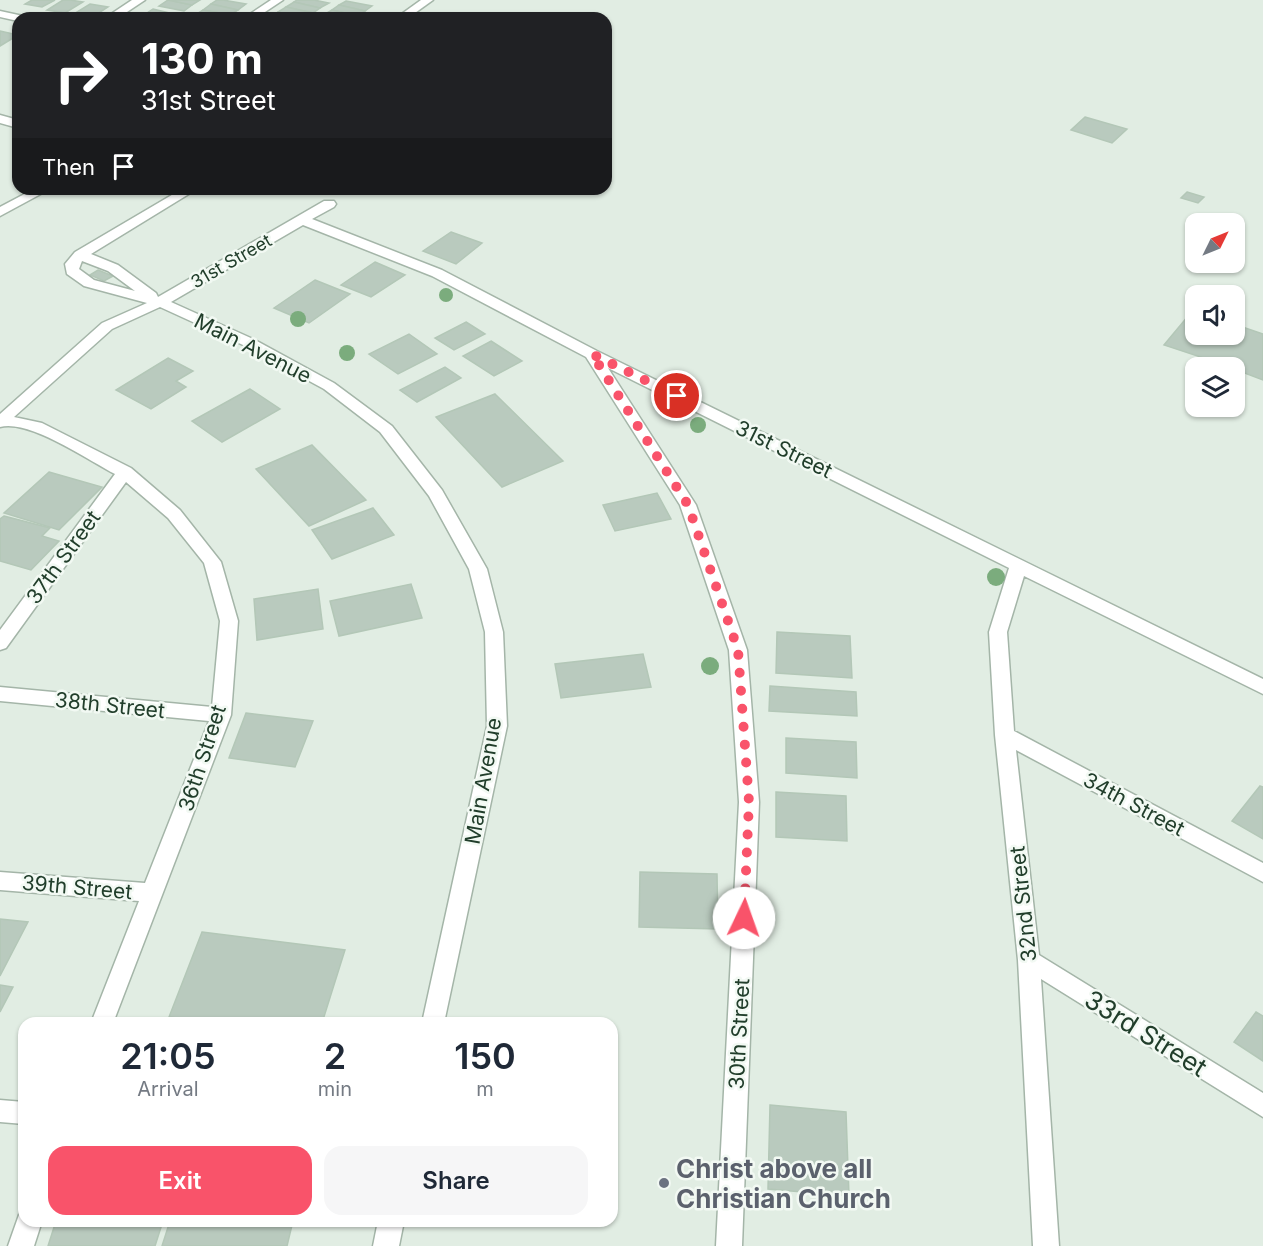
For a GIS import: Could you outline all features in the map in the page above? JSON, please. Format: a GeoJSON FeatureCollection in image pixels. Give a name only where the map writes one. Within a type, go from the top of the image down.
{"type":"FeatureCollection","features":[{"type":"Feature","properties":{"kind":"street"},"geometry":{"type":"LineString","coordinates":[[120,12],[140,0]]}},
{"type":"Feature","properties":{"kind":"street"},"geometry":{"type":"LineString","coordinates":[[259,12],[278,0]]}},
{"type":"Feature","properties":{"kind":"street"},"geometry":{"type":"LineString","coordinates":[[410,12],[428,0]]}},
{"type":"Feature","properties":{"kind":"street"},"geometry":{"type":"LineString","coordinates":[[0,212],[33,195]]}},
{"type":"Feature","properties":{"kind":"street"},"geometry":{"type":"LineString","coordinates":[[80,255],[181,195]]}},
{"type":"Feature","properties":{"kind":"street","name":"31st Street"},"geometry":{"type":"LineString","coordinates":[[1,421],[106,326],[160,302],[329,204]]}},
{"type":"Feature","properties":{"kind":"street","name":"31st Street"},"geometry":{"type":"LineString","coordinates":[[302,220],[436,273],[592,354],[1263,687]]}},
{"type":"Feature","properties":{"kind":"street","name":"Main Avenue"},"geometry":{"type":"LineString","coordinates":[[160,302],[113,268],[80,255],[72,264],[72,272],[89,283],[160,302],[248,342],[329,386],[386,429],[436,494],[478,569],[494,632],[497,726],[434,1017]]}},
{"type":"Feature","properties":{"kind":"street","name":"30th Street"},"geometry":{"type":"LineString","coordinates":[[592,354],[688,505],[738,650],[749,802],[729,1246]]}},
{"type":"Feature","properties":{"kind":"street","name":"36th Street"},"geometry":{"type":"LineString","coordinates":[[1,421],[36,426],[125,472],[174,514],[212,562],[229,621],[221,715],[104,1017]]}},
{"type":"Feature","properties":{"kind":"street","name":"37th Street"},"geometry":{"type":"LineString","coordinates":[[0,643],[125,472]]}},
{"type":"Feature","properties":{"kind":"street","name":"32nd Street"},"geometry":{"type":"LineString","coordinates":[[1019,565],[998,632],[1005,735],[1029,960],[1046,1246]]}},
{"type":"Feature","properties":{"kind":"street","name":"38th Street"},"geometry":{"type":"LineString","coordinates":[[0,694],[221,715]]}},
{"type":"Feature","properties":{"kind":"street","name":"34th Street"},"geometry":{"type":"LineString","coordinates":[[1005,735],[1263,873]]}},
{"type":"Feature","properties":{"kind":"street","name":"39th Street"},"geometry":{"type":"LineString","coordinates":[[0,881],[154,893]]}},
{"type":"Feature","properties":{"kind":"street","name":"33rd Street"},"geometry":{"type":"LineString","coordinates":[[1029,960],[1263,1106]]}},
{"type":"Feature","properties":{"kind":"street"},"geometry":{"type":"LineString","coordinates":[[0,1111],[18,1112]]}},
{"type":"Feature","properties":{"kind":"street"},"geometry":{"type":"LineString","coordinates":[[21,1246],[27,1227]]}},
{"type":"Feature","properties":{"kind":"street"},"geometry":{"type":"LineString","coordinates":[[386,1246],[390,1227]]}},
{"type":"Feature","properties":{"kind":"building"},"geometry":{"type":"Polygon","coordinates":[[[32,0],[55,0],[42,7],[25,4],[32,0]]]}},
{"type":"Feature","properties":{"kind":"building"},"geometry":{"type":"Polygon","coordinates":[[[63,0],[83,2],[67,12],[47,10],[63,0]]]}},
{"type":"Feature","properties":{"kind":"building"},"geometry":{"type":"Polygon","coordinates":[[[168,0],[192,5],[184,11],[159,6],[168,0]]]}},
{"type":"Feature","properties":{"kind":"building"},"geometry":{"type":"Polygon","coordinates":[[[168,0],[200,0],[192,5],[168,0]]]}},
{"type":"Feature","properties":{"kind":"building"},"geometry":{"type":"Polygon","coordinates":[[[217,0],[246,4],[238,10],[211,4],[217,0]]]}},
{"type":"Feature","properties":{"kind":"building"},"geometry":{"type":"Polygon","coordinates":[[[297,0],[329,3],[320,8],[294,2],[297,0]]]}},
{"type":"Feature","properties":{"kind":"building"},"geometry":{"type":"Polygon","coordinates":[[[346,1],[372,6],[365,11],[339,5],[346,1]]]}},
{"type":"Feature","properties":{"kind":"building"},"geometry":{"type":"Polygon","coordinates":[[[294,2],[320,8],[314,12],[308,12],[286,7],[294,2]]]}},
{"type":"Feature","properties":{"kind":"building"},"geometry":{"type":"Polygon","coordinates":[[[90,4],[108,7],[100,12],[77,12],[90,4]]]}},
{"type":"Feature","properties":{"kind":"building"},"geometry":{"type":"Polygon","coordinates":[[[211,4],[238,10],[214,12],[203,10],[211,4]]]}},
{"type":"Feature","properties":{"kind":"building"},"geometry":{"type":"Polygon","coordinates":[[[339,5],[365,11],[341,12],[332,10],[339,5]]]}},
{"type":"Feature","properties":{"kind":"building"},"geometry":{"type":"Polygon","coordinates":[[[286,7],[308,12],[278,12],[286,7]]]}},
{"type":"Feature","properties":{"kind":"building"},"geometry":{"type":"Polygon","coordinates":[[[153,9],[166,12],[148,12],[153,9]]]}},
{"type":"Feature","properties":{"kind":"building"},"geometry":{"type":"Polygon","coordinates":[[[0,31],[12,34],[12,39],[0,46],[0,31]]]}},
{"type":"Feature","properties":{"kind":"building"},"geometry":{"type":"Polygon","coordinates":[[[1085,117],[1127,129],[1112,143],[1071,130],[1085,117]]]}},
{"type":"Feature","properties":{"kind":"building"},"geometry":{"type":"Polygon","coordinates":[[[1187,192],[1204,197],[1198,203],[1181,198],[1187,192]]]}},
{"type":"Feature","properties":{"kind":"building"},"geometry":{"type":"Polygon","coordinates":[[[451,232],[482,243],[456,264],[423,251],[451,232]]]}},
{"type":"Feature","properties":{"kind":"building"},"geometry":{"type":"Polygon","coordinates":[[[375,262],[405,275],[371,297],[341,285],[375,262]]]}},
{"type":"Feature","properties":{"kind":"building"},"geometry":{"type":"Polygon","coordinates":[[[98,270],[113,276],[104,281],[90,275],[98,270]]]}},
{"type":"Feature","properties":{"kind":"building"},"geometry":{"type":"Polygon","coordinates":[[[315,280],[350,294],[309,323],[274,308],[315,280]]]}},
{"type":"Feature","properties":{"kind":"building"},"geometry":{"type":"Polygon","coordinates":[[[1185,320],[1185,345],[1245,345],[1245,328],[1263,334],[1263,380],[1245,373],[1245,357],[1201,357],[1164,345],[1185,320]]]}},
{"type":"Feature","properties":{"kind":"building"},"geometry":{"type":"Polygon","coordinates":[[[466,322],[485,334],[454,350],[435,338],[466,322]]]}},
{"type":"Feature","properties":{"kind":"building"},"geometry":{"type":"Polygon","coordinates":[[[409,334],[437,354],[398,374],[369,354],[409,334]]]}},
{"type":"Feature","properties":{"kind":"building"},"geometry":{"type":"Polygon","coordinates":[[[491,341],[522,361],[494,376],[463,356],[491,341]]]}},
{"type":"Feature","properties":{"kind":"building"},"geometry":{"type":"Polygon","coordinates":[[[168,358],[193,371],[176,381],[186,387],[151,409],[116,390],[168,358]]]}},
{"type":"Feature","properties":{"kind":"building"},"geometry":{"type":"Polygon","coordinates":[[[445,367],[461,378],[417,402],[400,390],[445,367]]]}},
{"type":"Feature","properties":{"kind":"building"},"geometry":{"type":"Polygon","coordinates":[[[250,389],[280,409],[222,442],[192,421],[250,389]]]}},
{"type":"Feature","properties":{"kind":"building"},"geometry":{"type":"Polygon","coordinates":[[[495,394],[563,461],[502,487],[436,417],[495,394]]]}},
{"type":"Feature","properties":{"kind":"building"},"geometry":{"type":"Polygon","coordinates":[[[312,445],[366,500],[309,526],[256,469],[312,445]]]}},
{"type":"Feature","properties":{"kind":"building"},"geometry":{"type":"Polygon","coordinates":[[[49,472],[102,487],[59,530],[4,513],[49,472]]]}},
{"type":"Feature","properties":{"kind":"building"},"geometry":{"type":"Polygon","coordinates":[[[657,493],[671,519],[615,531],[603,505],[657,493]]]}},
{"type":"Feature","properties":{"kind":"building"},"geometry":{"type":"Polygon","coordinates":[[[373,508],[394,535],[332,559],[312,530],[373,508]]]}},
{"type":"Feature","properties":{"kind":"building"},"geometry":{"type":"Polygon","coordinates":[[[4,516],[50,528],[42,536],[59,541],[31,570],[0,561],[0,519],[4,516]]]}},
{"type":"Feature","properties":{"kind":"building"},"geometry":{"type":"Polygon","coordinates":[[[411,584],[422,618],[339,636],[330,601],[411,584]]]}},
{"type":"Feature","properties":{"kind":"building"},"geometry":{"type":"Polygon","coordinates":[[[318,589],[323,629],[257,640],[254,599],[318,589]]]}},
{"type":"Feature","properties":{"kind":"building"},"geometry":{"type":"Polygon","coordinates":[[[777,632],[850,636],[852,678],[776,673],[777,632]]]}},
{"type":"Feature","properties":{"kind":"building"},"geometry":{"type":"Polygon","coordinates":[[[643,654],[651,687],[561,698],[555,664],[643,654]]]}},
{"type":"Feature","properties":{"kind":"building"},"geometry":{"type":"Polygon","coordinates":[[[770,686],[856,692],[857,716],[769,711],[770,686]]]}},
{"type":"Feature","properties":{"kind":"building"},"geometry":{"type":"Polygon","coordinates":[[[246,713],[313,721],[295,767],[229,758],[246,713]]]}},
{"type":"Feature","properties":{"kind":"building"},"geometry":{"type":"Polygon","coordinates":[[[786,738],[856,742],[857,778],[786,773],[786,738]]]}},
{"type":"Feature","properties":{"kind":"building"},"geometry":{"type":"Polygon","coordinates":[[[1260,786],[1263,787],[1263,839],[1232,821],[1260,786]]]}},
{"type":"Feature","properties":{"kind":"building"},"geometry":{"type":"Polygon","coordinates":[[[776,792],[846,796],[847,841],[776,837],[776,792]]]}},
{"type":"Feature","properties":{"kind":"building"},"geometry":{"type":"Polygon","coordinates":[[[640,872],[717,874],[718,929],[639,927],[640,872]]]}},
{"type":"Feature","properties":{"kind":"building"},"geometry":{"type":"Polygon","coordinates":[[[0,919],[28,922],[0,976],[0,919]]]}},
{"type":"Feature","properties":{"kind":"building"},"geometry":{"type":"Polygon","coordinates":[[[202,932],[345,950],[324,1017],[169,1017],[202,932]]]}},
{"type":"Feature","properties":{"kind":"building"},"geometry":{"type":"Polygon","coordinates":[[[0,985],[13,987],[0,1012],[0,985]]]}},
{"type":"Feature","properties":{"kind":"building"},"geometry":{"type":"Polygon","coordinates":[[[1256,1012],[1263,1016],[1263,1061],[1234,1042],[1256,1012]]]}},
{"type":"Feature","properties":{"kind":"building"},"geometry":{"type":"Polygon","coordinates":[[[770,1105],[846,1112],[849,1196],[768,1189],[770,1105]]]}},
{"type":"Feature","properties":{"kind":"building"},"geometry":{"type":"Polygon","coordinates":[[[54,1227],[161,1227],[155,1246],[48,1246],[54,1227]]]}},
{"type":"Feature","properties":{"kind":"building"},"geometry":{"type":"Polygon","coordinates":[[[168,1227],[292,1227],[287,1246],[162,1246],[168,1227]]]}},
{"type":"Feature","properties":{"kind":"place","name":"Christ above all Christian Church"},"geometry":{"type":"Point","coordinates":[664,1183]}},
{"type":"Feature","properties":{"kind":"route"},"geometry":{"type":"LineString","coordinates":[[677,396],[592,354],[688,505],[738,650],[749,802],[744,918]]}}]}
